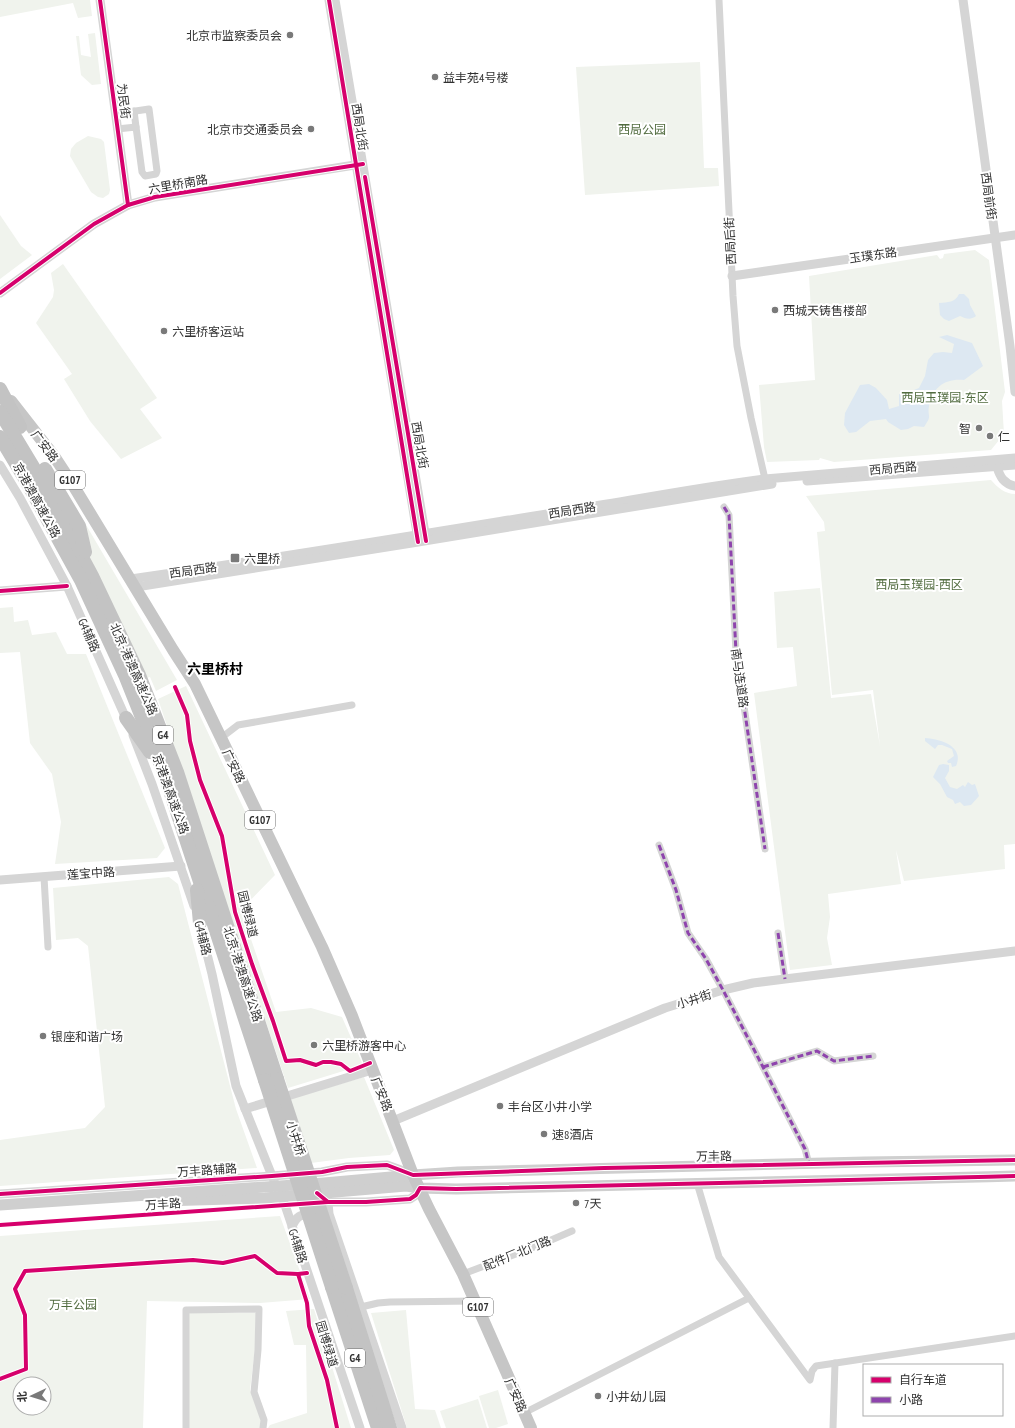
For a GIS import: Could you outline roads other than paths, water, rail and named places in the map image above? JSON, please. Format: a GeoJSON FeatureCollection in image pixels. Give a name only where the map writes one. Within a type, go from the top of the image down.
{"type":"FeatureCollection","features":[{"type":"Feature","properties":{"kind":"highway"},"geometry":{"type":"LineString","coordinates":[[0,388],[14,416],[78,526],[92,576]]}},
{"type":"Feature","properties":{"kind":"highway","name":"广安路"},"geometry":{"type":"LineString","coordinates":[[0,388],[54,456],[95,519],[195,684],[322,948],[352,1016],[414,1175]]}},
{"type":"Feature","properties":{"kind":"highway","name":"北京-港澳高速公路"},"geometry":{"type":"LineString","coordinates":[[0,412],[38,475],[92,576],[139,675],[177,772],[271,1080]]}},
{"type":"Feature","properties":{"kind":"highway","name":"京港澳高速公路"},"geometry":{"type":"LineString","coordinates":[[0,437],[27,482],[81,580],[125,675],[165,775],[271,1080]]}},
{"type":"Feature","properties":{"kind":"highway"},"geometry":{"type":"LineString","coordinates":[[126,718],[165,775]]}},
{"type":"Feature","properties":{"kind":"highway"},"geometry":{"type":"LineString","coordinates":[[196,865],[200,923]]}},
{"type":"Feature","properties":{"kind":"highway","name":"小井桥"},"geometry":{"type":"LineString","coordinates":[[271,1080],[339,1287]]}},
{"type":"Feature","properties":{"kind":"highway","name":"G107"},"geometry":{"type":"LineString","coordinates":[[414,1175],[420,1188]]}},
{"type":"Feature","properties":{"kind":"highway","name":"广安路"},"geometry":{"type":"LineString","coordinates":[[420,1188],[429,1209],[463,1274],[531,1428]]}},
{"type":"Feature","properties":{"kind":"highway","name":"G4"},"geometry":{"type":"LineString","coordinates":[[339,1287],[378,1428]]}},
{"type":"Feature","properties":{"kind":"highway","name":"G4"},"geometry":{"type":"LineString","coordinates":[[339,1287],[390,1428]]}},
{"type":"Feature","properties":{"kind":"main road","name":"万丰路"},"geometry":{"type":"LineString","coordinates":[[0,1206],[274,1181],[458,1172],[865,1162],[1015,1160]]}},
{"type":"Feature","properties":{"kind":"main road"},"geometry":{"type":"LineString","coordinates":[[804,1182],[799,1176],[800,1171],[804,1169],[844,1168],[865,1162]]}},
{"type":"Feature","properties":{"kind":"main road"},"geometry":{"type":"LineString","coordinates":[[697,1183],[714,1178],[752,1178],[758,1176],[755,1165]]}},
{"type":"Feature","properties":{"kind":"main road"},"geometry":{"type":"LineString","coordinates":[[456,1189],[454,1183],[458,1172]]}},
{"type":"Feature","properties":{"kind":"main road","name":"万丰路"},"geometry":{"type":"LineString","coordinates":[[0,1213],[166,1201],[281,1196],[324,1196],[406,1186],[456,1189],[1015,1176]]}},
{"type":"Feature","properties":{"kind":"street","name":"为民街"},"geometry":{"type":"LineString","coordinates":[[100,0],[128,205]]}},
{"type":"Feature","properties":{"kind":"street","name":"西局北街"},"geometry":{"type":"LineString","coordinates":[[329,0],[360,165]]}},
{"type":"Feature","properties":{"kind":"street","name":"西局北街"},"geometry":{"type":"LineString","coordinates":[[335,0],[360,165],[422,538]]}},
{"type":"Feature","properties":{"kind":"street","name":"西局后街"},"geometry":{"type":"LineString","coordinates":[[719,0],[732,276],[738,346],[751,418],[765,479]]}},
{"type":"Feature","properties":{"kind":"street","name":"西局前街"},"geometry":{"type":"LineString","coordinates":[[963,0],[995,238],[1013,346],[1015,392]]}},
{"type":"Feature","properties":{"kind":"street"},"geometry":{"type":"LineString","coordinates":[[116,114],[134,111],[149,109],[157,171],[156,174],[145,176],[142,172],[134,111]]}},
{"type":"Feature","properties":{"kind":"street"},"geometry":{"type":"LineString","coordinates":[[117,129],[136,127]]}},
{"type":"Feature","properties":{"kind":"street","name":"六里桥南路"},"geometry":{"type":"LineString","coordinates":[[0,293],[94,224],[128,205],[155,197],[360,165]]}},
{"type":"Feature","properties":{"kind":"street","name":"玉璞东路"},"geometry":{"type":"LineString","coordinates":[[732,276],[1015,235]]}},
{"type":"Feature","properties":{"kind":"street","name":"西局西路"},"geometry":{"type":"LineString","coordinates":[[422,538],[725,484],[765,479],[1015,458]]}},
{"type":"Feature","properties":{"kind":"street","name":"G4辅路"},"geometry":{"type":"LineString","coordinates":[[0,465],[20,498],[67,586],[126,718],[152,784],[200,923],[236,1086],[281,1196],[360,1428]]}},
{"type":"Feature","properties":{"kind":"street","name":"西局西路"},"geometry":{"type":"LineString","coordinates":[[133,583],[766,485],[1015,465]]}},
{"type":"Feature","properties":{"kind":"street"},"geometry":{"type":"LineString","coordinates":[[997,467],[1000,476],[1004,481],[1015,486]]}},
{"type":"Feature","properties":{"kind":"street","name":"南马连道路"},"geometry":{"type":"LineString","coordinates":[[724,507],[729,514],[736,652],[765,849]]}},
{"type":"Feature","properties":{"kind":"street"},"geometry":{"type":"LineString","coordinates":[[0,591],[67,586]]}},
{"type":"Feature","properties":{"kind":"street"},"geometry":{"type":"LineString","coordinates":[[221,738],[238,725],[352,705]]}},
{"type":"Feature","properties":{"kind":"street"},"geometry":{"type":"LineString","coordinates":[[659,845],[676,890],[688,933],[706,959],[723,990],[805,1149],[809,1164]]}},
{"type":"Feature","properties":{"kind":"street","name":"莲宝中路"},"geometry":{"type":"LineString","coordinates":[[0,880],[181,866]]}},
{"type":"Feature","properties":{"kind":"street"},"geometry":{"type":"LineString","coordinates":[[44,877],[48,947]]}},
{"type":"Feature","properties":{"kind":"street"},"geometry":{"type":"LineString","coordinates":[[778,933],[784,979]]}},
{"type":"Feature","properties":{"kind":"street","name":"小井街"},"geometry":{"type":"LineString","coordinates":[[394,1121],[665,1008],[723,990],[753,983],[1015,951]]}},
{"type":"Feature","properties":{"kind":"street"},"geometry":{"type":"LineString","coordinates":[[763,1067],[818,1051],[834,1061],[873,1056]]}},
{"type":"Feature","properties":{"kind":"street"},"geometry":{"type":"LineString","coordinates":[[245,1109],[372,1070]]}},
{"type":"Feature","properties":{"kind":"street","name":"万丰路辅路"},"geometry":{"type":"LineString","coordinates":[[0,1194],[274,1181]]}},
{"type":"Feature","properties":{"kind":"street"},"geometry":{"type":"LineString","coordinates":[[697,1183],[719,1257],[810,1380],[812,1371],[816,1366],[1015,1336]]}},
{"type":"Feature","properties":{"kind":"street"},"geometry":{"type":"LineString","coordinates":[[324,1196],[402,1428]]}},
{"type":"Feature","properties":{"kind":"street"},"geometry":{"type":"LineString","coordinates":[[292,1227],[295,1219],[302,1214],[317,1212],[329,1214]]}},
{"type":"Feature","properties":{"kind":"street","name":"配件厂北门路"},"geometry":{"type":"LineString","coordinates":[[463,1274],[572,1231]]}},
{"type":"Feature","properties":{"kind":"street"},"geometry":{"type":"LineString","coordinates":[[524,1413],[749,1298]]}},
{"type":"Feature","properties":{"kind":"street"},"geometry":{"type":"LineString","coordinates":[[361,1308],[378,1303],[390,1302],[475,1301]]}},
{"type":"Feature","properties":{"kind":"street"},"geometry":{"type":"LineString","coordinates":[[186,1428],[186,1310],[252,1309],[259,1309],[258,1350],[254,1392],[264,1420],[263,1428]]}},
{"type":"Feature","properties":{"kind":"street"},"geometry":{"type":"LineString","coordinates":[[833,1428],[835,1363]]}},
{"type":"Feature","properties":{"kind":"place","name":"北京市监察委员会"},"geometry":{"type":"Point","coordinates":[290,35]}},
{"type":"Feature","properties":{"kind":"place","name":"益丰苑4号楼"},"geometry":{"type":"Point","coordinates":[435,77]}},
{"type":"Feature","properties":{"kind":"place","name":"北京市交通委员会"},"geometry":{"type":"Point","coordinates":[311,129]}},
{"type":"Feature","properties":{"kind":"place","name":"西城天铸售楼部"},"geometry":{"type":"Point","coordinates":[775,310]}},
{"type":"Feature","properties":{"kind":"place","name":"六里桥客运站"},"geometry":{"type":"Point","coordinates":[164,331]}},
{"type":"Feature","properties":{"kind":"place","name":"智"},"geometry":{"type":"Point","coordinates":[979,428]}},
{"type":"Feature","properties":{"kind":"place","name":"仁"},"geometry":{"type":"Point","coordinates":[990,436]}},
{"type":"Feature","properties":{"kind":"place","name":"六里桥"},"geometry":{"type":"Point","coordinates":[235,558]}},
{"type":"Feature","properties":{"kind":"place","name":"银座和谐广场"},"geometry":{"type":"Point","coordinates":[43,1036]}},
{"type":"Feature","properties":{"kind":"place","name":"六里桥游客中心"},"geometry":{"type":"Point","coordinates":[314,1045]}},
{"type":"Feature","properties":{"kind":"place","name":"丰台区小井小学"},"geometry":{"type":"Point","coordinates":[500,1106]}},
{"type":"Feature","properties":{"kind":"place","name":"速8酒店"},"geometry":{"type":"Point","coordinates":[544,1134]}},
{"type":"Feature","properties":{"kind":"place","name":"7天"},"geometry":{"type":"Point","coordinates":[576,1203]}},
{"type":"Feature","properties":{"kind":"place","name":"小井幼儿园"},"geometry":{"type":"Point","coordinates":[598,1396]}},
{"type":"Feature","properties":{"kind":"district","name":"六里桥村"},"geometry":{"type":"Point","coordinates":[215,669]}},
{"type":"Feature","properties":{"kind":"park label","name":"西局公园"},"geometry":{"type":"Point","coordinates":[642,129]}},
{"type":"Feature","properties":{"kind":"park label","name":"西局玉璞园-东区"},"geometry":{"type":"Point","coordinates":[945,397]}},
{"type":"Feature","properties":{"kind":"park label","name":"西局玉璞园-西区"},"geometry":{"type":"Point","coordinates":[919,584]}},
{"type":"Feature","properties":{"kind":"park label","name":"万丰公园"},"geometry":{"type":"Point","coordinates":[73,1304]}}]}
